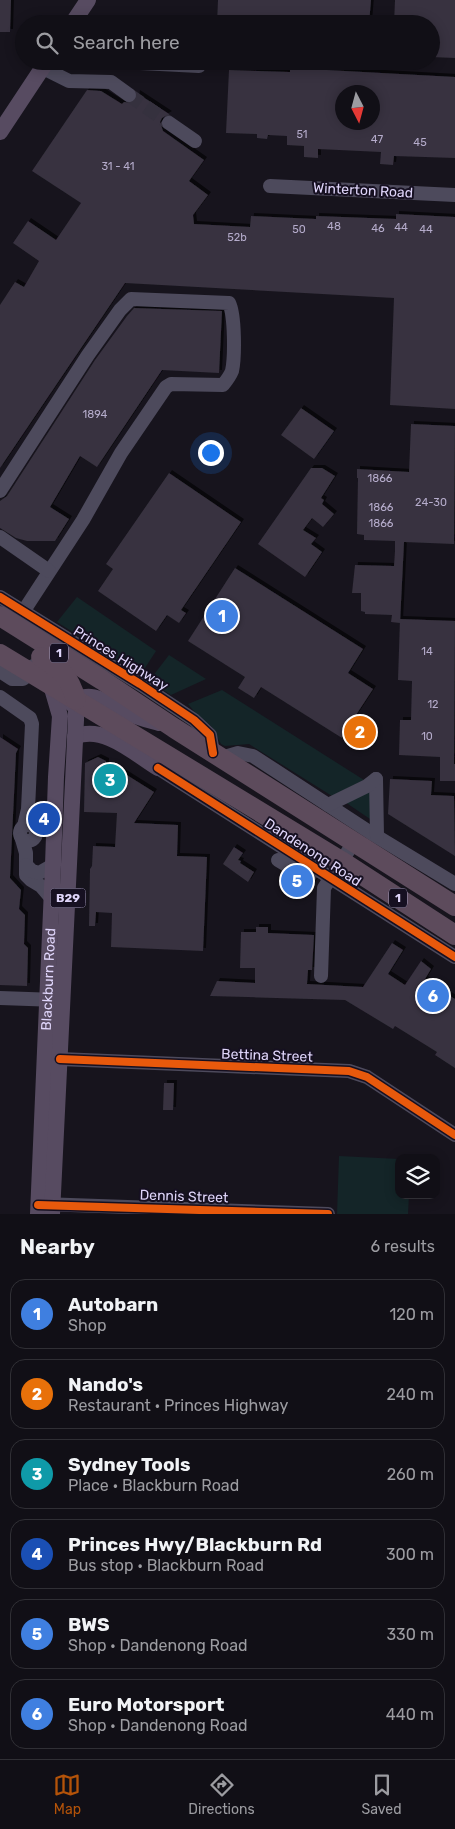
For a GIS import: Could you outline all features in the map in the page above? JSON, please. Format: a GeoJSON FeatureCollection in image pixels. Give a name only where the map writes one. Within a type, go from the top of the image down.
{"type":"FeatureCollection","features":[{"type":"Feature","properties":{"kind":"highway","name":"Princes Highway"},"geometry":{"type":"LineString","coordinates":[[0,616],[24,621],[94,675],[217,756],[296,805],[367,837],[378,857],[455,906]]}},
{"type":"Feature","properties":{"kind":"highway"},"geometry":{"type":"LineString","coordinates":[[24,621],[36,653],[66,676],[73,688],[76,700]]}},
{"type":"Feature","properties":{"kind":"highway","name":"1"},"geometry":{"type":"LineString","coordinates":[[0,654],[76,700],[162,762],[223,799],[327,877],[455,935]]}},
{"type":"Feature","properties":{"kind":"main road"},"geometry":{"type":"LineString","coordinates":[[78,15],[88,0]]}},
{"type":"Feature","properties":{"kind":"main road"},"geometry":{"type":"LineString","coordinates":[[0,132],[41,70]]}},
{"type":"Feature","properties":{"kind":"main road","name":"Blackburn Road"},"geometry":{"type":"LineString","coordinates":[[45,1209],[60,1059],[55,1000],[52,899],[60,716],[51,685]]}},
{"type":"Feature","properties":{"kind":"main road"},"geometry":{"type":"LineString","coordinates":[[60,716],[76,700],[88,697],[101,698],[127,712],[174,728]]}},
{"type":"Feature","properties":{"kind":"main road","name":"Blackburn Road"},"geometry":{"type":"LineString","coordinates":[[45,1209],[55,1000],[75,737],[76,700]]}},
{"type":"Feature","properties":{"kind":"main road"},"geometry":{"type":"LineString","coordinates":[[75,737],[86,734],[103,735],[162,762]]}},
{"type":"Feature","properties":{"kind":"street"},"geometry":{"type":"LineString","coordinates":[[54,70],[69,80],[111,82],[129,95]]}},
{"type":"Feature","properties":{"kind":"street"},"geometry":{"type":"LineString","coordinates":[[169,122],[195,141]]}},
{"type":"Feature","properties":{"kind":"street","name":"Winterton Road"},"geometry":{"type":"LineString","coordinates":[[270,186],[455,195]]}},
{"type":"Feature","properties":{"kind":"street"},"geometry":{"type":"LineString","coordinates":[[0,491],[88,356],[120,310],[131,299],[229,303],[234,318],[232,366],[229,377],[223,385],[171,384],[166,387],[120,453],[83,520],[49,571],[24,621]]}},
{"type":"Feature","properties":{"kind":"street"},"geometry":{"type":"LineString","coordinates":[[0,537],[49,571]]}},
{"type":"Feature","properties":{"kind":"street","name":"Princes Highway"},"geometry":{"type":"LineString","coordinates":[[0,597],[24,621],[140,684],[194,720],[210,735],[217,756],[238,753],[249,754],[328,805],[367,837],[455,884]]}},
{"type":"Feature","properties":{"kind":"street"},"geometry":{"type":"LineString","coordinates":[[0,671],[12,679],[23,680],[31,673],[36,653]]}},
{"type":"Feature","properties":{"kind":"street"},"geometry":{"type":"LineString","coordinates":[[0,697],[30,718],[32,724],[28,809],[22,833],[26,859],[26,875],[41,886],[52,899]]}},
{"type":"Feature","properties":{"kind":"street"},"geometry":{"type":"LineString","coordinates":[[284,776],[296,805]]}},
{"type":"Feature","properties":{"kind":"street"},"geometry":{"type":"LineString","coordinates":[[328,805],[367,786],[376,779],[367,837]]}},
{"type":"Feature","properties":{"kind":"street","name":"Dandenong Road"},"geometry":{"type":"LineString","coordinates":[[367,837],[327,877],[455,957]]}},
{"type":"Feature","properties":{"kind":"street"},"geometry":{"type":"LineString","coordinates":[[26,859],[32,871],[39,873],[54,865]]}},
{"type":"Feature","properties":{"kind":"street"},"geometry":{"type":"LineString","coordinates":[[321,976],[327,877]]}},
{"type":"Feature","properties":{"kind":"street"},"geometry":{"type":"LineString","coordinates":[[0,998],[55,1000]]}},
{"type":"Feature","properties":{"kind":"street","name":"Bettina Street"},"geometry":{"type":"LineString","coordinates":[[60,1059],[349,1071],[367,1076],[455,1135]]}},
{"type":"Feature","properties":{"kind":"street","name":"Dennis Street"},"geometry":{"type":"LineString","coordinates":[[45,1209],[328,1214]]}},
{"type":"Feature","properties":{"kind":"shaded area"},"geometry":{"type":"Polygon","coordinates":[[[77,597],[156,651],[143,671],[139,674],[57,622],[77,597]]]}},
{"type":"Feature","properties":{"kind":"shaded area"},"geometry":{"type":"Polygon","coordinates":[[[169,655],[206,679],[171,695],[149,681],[169,655]]]}},
{"type":"Feature","properties":{"kind":"shaded area"},"geometry":{"type":"Polygon","coordinates":[[[222,690],[364,780],[332,796],[249,744],[225,746],[221,744],[211,726],[198,716],[188,704],[222,690]]]}},
{"type":"Feature","properties":{"kind":"shaded area"},"geometry":{"type":"Polygon","coordinates":[[[372,790],[370,819],[345,802],[372,790]]]}},
{"type":"Feature","properties":{"kind":"shaded area"},"geometry":{"type":"Polygon","coordinates":[[[339,1156],[395,1159],[395,1199],[409,1199],[408,1214],[337,1214],[339,1156]]]}},
{"type":"Feature","properties":{"kind":"building"},"geometry":{"type":"Polygon","coordinates":[[[0,0],[11,0],[10,32],[0,32],[0,0]]]}},
{"type":"Feature","properties":{"kind":"building"},"geometry":{"type":"Polygon","coordinates":[[[218,0],[371,0],[370,15],[217,15],[218,0]]]}},
{"type":"Feature","properties":{"kind":"building"},"geometry":{"type":"Polygon","coordinates":[[[395,0],[455,0],[455,58],[440,57],[440,15],[394,15],[395,0]]]}},
{"type":"Feature","properties":{"kind":"building"},"geometry":{"type":"Polygon","coordinates":[[[229,70],[290,72],[290,70],[327,70],[455,77],[455,158],[394,156],[393,165],[380,164],[381,152],[318,149],[318,158],[304,157],[304,146],[287,145],[287,136],[268,135],[267,139],[257,138],[257,134],[226,133],[229,70]]]}},
{"type":"Feature","properties":{"kind":"building"},"geometry":{"type":"Polygon","coordinates":[[[87,90],[101,91],[122,104],[124,102],[133,103],[136,100],[137,93],[169,114],[162,118],[160,122],[163,131],[204,160],[189,181],[208,195],[193,215],[194,224],[250,227],[251,216],[316,219],[316,216],[396,219],[396,214],[455,217],[455,409],[390,405],[394,298],[125,283],[0,468],[0,305],[15,282],[24,287],[39,261],[13,243],[28,221],[56,240],[81,203],[32,171],[87,90]]]}},
{"type":"Feature","properties":{"kind":"building"},"geometry":{"type":"Polygon","coordinates":[[[134,308],[222,311],[219,373],[162,370],[97,467],[80,456],[50,507],[69,519],[55,541],[27,541],[16,538],[0,528],[0,501],[7,496],[95,360],[134,308]]]}},
{"type":"Feature","properties":{"kind":"building"},"geometry":{"type":"Polygon","coordinates":[[[301,408],[334,431],[314,459],[281,435],[301,408]]]}},
{"type":"Feature","properties":{"kind":"building"},"geometry":{"type":"Polygon","coordinates":[[[411,424],[455,426],[454,544],[404,542],[400,623],[391,622],[392,615],[365,614],[365,612],[361,611],[361,593],[352,593],[355,565],[394,566],[395,551],[395,541],[364,540],[364,535],[357,534],[357,469],[409,472],[411,424]]]}},
{"type":"Feature","properties":{"kind":"building"},"geometry":{"type":"Polygon","coordinates":[[[311,468],[322,468],[335,476],[321,498],[324,500],[322,504],[334,514],[323,527],[312,518],[303,530],[316,538],[311,544],[322,552],[305,577],[258,544],[311,468]]]}},
{"type":"Feature","properties":{"kind":"building"},"geometry":{"type":"Polygon","coordinates":[[[169,473],[241,522],[181,610],[186,613],[179,623],[167,615],[156,631],[98,591],[113,569],[106,564],[169,473]]]}},
{"type":"Feature","properties":{"kind":"building"},"geometry":{"type":"Polygon","coordinates":[[[235,568],[363,649],[348,673],[373,689],[354,718],[364,723],[364,727],[370,727],[369,738],[365,744],[360,747],[352,745],[343,736],[342,738],[261,687],[254,698],[238,688],[245,677],[188,641],[235,568]]]}},
{"type":"Feature","properties":{"kind":"building"},"geometry":{"type":"Polygon","coordinates":[[[400,619],[455,621],[455,781],[440,781],[440,757],[399,755],[400,720],[411,720],[412,681],[398,680],[400,619]]]}},
{"type":"Feature","properties":{"kind":"building"},"geometry":{"type":"Polygon","coordinates":[[[0,737],[18,749],[16,753],[10,878],[21,890],[19,909],[25,915],[24,944],[28,948],[27,986],[0,985],[0,737]]]}},
{"type":"Feature","properties":{"kind":"building"},"geometry":{"type":"Polygon","coordinates":[[[98,757],[106,761],[106,767],[114,767],[154,792],[134,823],[178,825],[177,856],[207,857],[203,951],[111,947],[112,913],[96,912],[95,926],[89,926],[90,869],[92,866],[93,846],[115,847],[117,813],[84,812],[85,763],[98,757]]]}},
{"type":"Feature","properties":{"kind":"building"},"geometry":{"type":"Polygon","coordinates":[[[390,779],[432,781],[431,795],[454,796],[455,856],[388,814],[390,779]]]}},
{"type":"Feature","properties":{"kind":"building"},"geometry":{"type":"Polygon","coordinates":[[[234,847],[243,853],[238,860],[241,861],[240,863],[254,872],[248,882],[223,864],[234,847]]]}},
{"type":"Feature","properties":{"kind":"building"},"geometry":{"type":"Polygon","coordinates":[[[296,869],[315,881],[304,897],[279,881],[284,874],[292,874],[296,869]]]}},
{"type":"Feature","properties":{"kind":"building"},"geometry":{"type":"Polygon","coordinates":[[[256,927],[268,927],[268,933],[314,935],[312,970],[308,970],[307,984],[363,987],[392,943],[403,950],[388,974],[405,985],[421,961],[431,969],[425,979],[429,982],[430,987],[441,994],[445,993],[455,999],[455,1068],[435,1055],[437,1052],[395,1026],[393,1029],[345,1000],[210,996],[217,981],[255,983],[255,968],[240,968],[241,932],[256,932],[256,927]]]}},
{"type":"Feature","properties":{"kind":"building"},"geometry":{"type":"Polygon","coordinates":[[[164,1083],[174,1083],[173,1110],[163,1110],[164,1083]]]}},
{"type":"Feature","properties":{"kind":"tunnel"},"geometry":{"type":"LineString","coordinates":[[129,95],[169,123]]}},
{"type":"Feature","properties":{"kind":"tunnel"},"geometry":{"type":"LineString","coordinates":[[288,866],[314,882]]}},
{"type":"Feature","properties":{"kind":"cycle path"},"geometry":{"type":"LineString","coordinates":[[0,597],[194,720],[210,735],[213,753]]}},
{"type":"Feature","properties":{"kind":"cycle path"},"geometry":{"type":"LineString","coordinates":[[158,768],[455,957]]}},
{"type":"Feature","properties":{"kind":"cycle path"},"geometry":{"type":"LineString","coordinates":[[60,1059],[349,1071],[367,1077],[455,1135]]}},
{"type":"Feature","properties":{"kind":"cycle path"},"geometry":{"type":"LineString","coordinates":[[38,1205],[328,1214]]}},
{"type":"Feature","properties":{"kind":"place","name":"Autobarn"},"geometry":{"type":"Point","coordinates":[222,616]}},
{"type":"Feature","properties":{"kind":"place","name":"Nando's"},"geometry":{"type":"Point","coordinates":[360,732]}},
{"type":"Feature","properties":{"kind":"place","name":"Sydney Tools"},"geometry":{"type":"Point","coordinates":[110,780]}},
{"type":"Feature","properties":{"kind":"place","name":"Princes Hwy/Blackburn Rd"},"geometry":{"type":"Point","coordinates":[44,819]}},
{"type":"Feature","properties":{"kind":"place","name":"BWS"},"geometry":{"type":"Point","coordinates":[297,881]}},
{"type":"Feature","properties":{"kind":"place","name":"Euro Motorsport"},"geometry":{"type":"Point","coordinates":[433,996]}}]}
